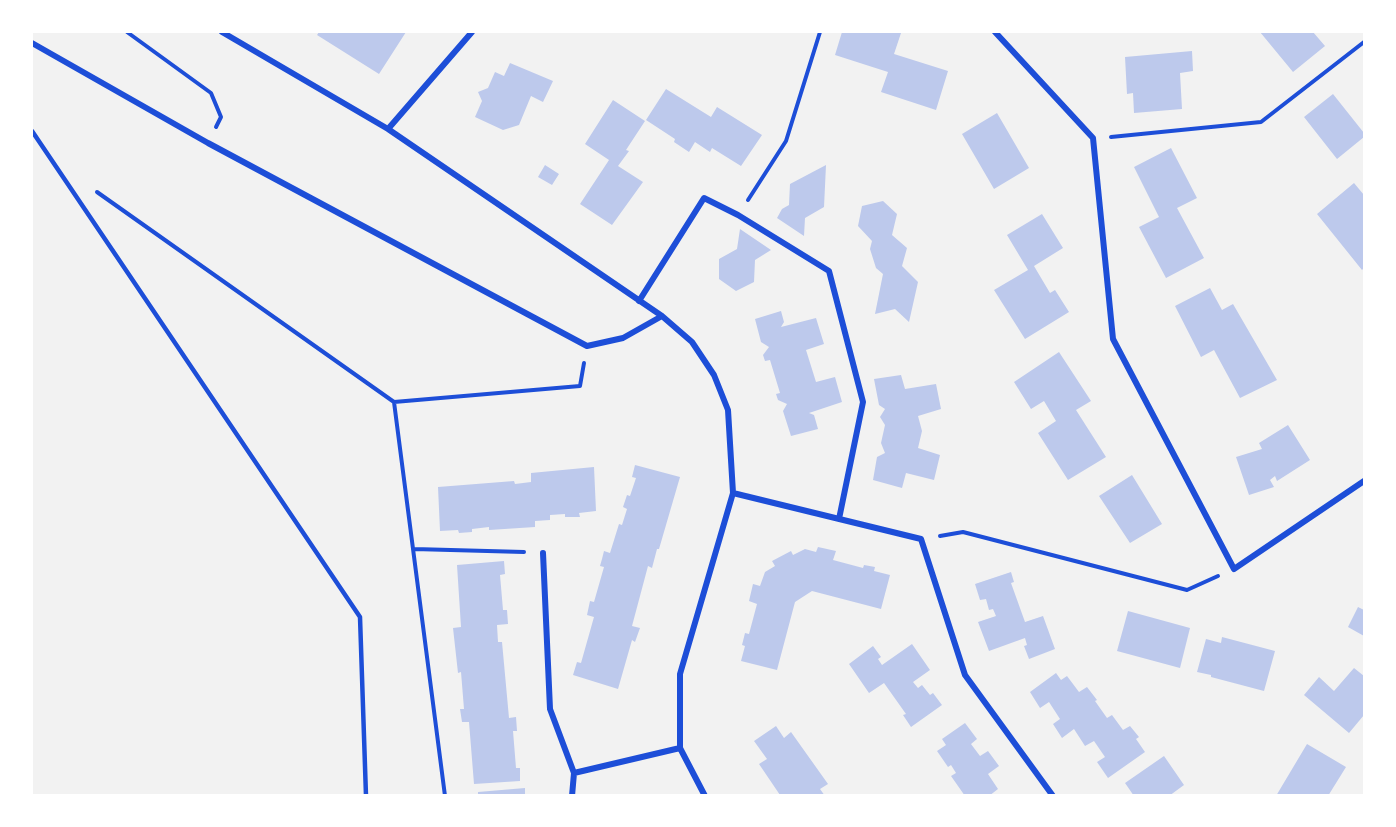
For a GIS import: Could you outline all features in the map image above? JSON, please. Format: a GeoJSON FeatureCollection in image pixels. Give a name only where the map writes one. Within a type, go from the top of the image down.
{"type":"FeatureCollection","features":[{"type":"Feature","properties":{"kind":"street"},"geometry":{"type":"LineString","coordinates":[[222,32],[388,129],[662,316],[692,342],[714,375],[728,410],[733,493],[680,674],[680,748],[705,795]]}},
{"type":"Feature","properties":{"kind":"street"},"geometry":{"type":"LineString","coordinates":[[388,129],[472,32]]}},
{"type":"Feature","properties":{"kind":"street"},"geometry":{"type":"LineString","coordinates":[[995,32],[1093,138],[1113,339],[1234,569],[1365,481]]}},
{"type":"Feature","properties":{"kind":"street"},"geometry":{"type":"LineString","coordinates":[[32,44],[208,143],[587,346],[622,338],[662,316]]}},
{"type":"Feature","properties":{"kind":"street"},"geometry":{"type":"LineString","coordinates":[[639,301],[704,198],[738,215],[829,271],[863,402],[839,519]]}},
{"type":"Feature","properties":{"kind":"street"},"geometry":{"type":"LineString","coordinates":[[733,493],[921,539],[965,675],[1053,795]]}},
{"type":"Feature","properties":{"kind":"street"},"geometry":{"type":"LineString","coordinates":[[543,553],[550,709],[574,773],[573,795]]}},
{"type":"Feature","properties":{"kind":"street"},"geometry":{"type":"LineString","coordinates":[[574,773],[680,748]]}},
{"type":"Feature","properties":{"kind":"lane"},"geometry":{"type":"LineString","coordinates":[[32,131],[360,617],[366,795]]}},
{"type":"Feature","properties":{"kind":"path"},"geometry":{"type":"LineString","coordinates":[[127,32],[211,93],[221,117],[208,143]]}},
{"type":"Feature","properties":{"kind":"path"},"geometry":{"type":"LineString","coordinates":[[738,215],[786,141],[820,32]]}},
{"type":"Feature","properties":{"kind":"path"},"geometry":{"type":"LineString","coordinates":[[1093,138],[1261,122],[1365,42]]}},
{"type":"Feature","properties":{"kind":"path"},"geometry":{"type":"LineString","coordinates":[[91,188],[394,402],[580,386],[587,346]]}},
{"type":"Feature","properties":{"kind":"path"},"geometry":{"type":"LineString","coordinates":[[394,402],[445,795]]}},
{"type":"Feature","properties":{"kind":"path"},"geometry":{"type":"LineString","coordinates":[[921,539],[963,532],[1187,590],[1234,569]]}},
{"type":"Feature","properties":{"kind":"path"},"geometry":{"type":"LineString","coordinates":[[414,549],[516,552]]}},
{"type":"Feature","properties":{"kind":"building"},"geometry":{"type":"Polygon","coordinates":[[[319,32],[406,32],[379,74],[317,35],[319,32]]]}},
{"type":"Feature","properties":{"kind":"building"},"geometry":{"type":"Polygon","coordinates":[[[842,32],[901,33],[894,54],[948,71],[936,110],[881,92],[888,72],[835,55],[842,32]]]}},
{"type":"Feature","properties":{"kind":"building"},"geometry":{"type":"Polygon","coordinates":[[[1260,32],[1313,32],[1325,46],[1293,72],[1260,32]]]}},
{"type":"Feature","properties":{"kind":"building"},"geometry":{"type":"Polygon","coordinates":[[[1192,51],[1193,71],[1180,73],[1182,109],[1134,113],[1133,93],[1127,94],[1125,57],[1192,51]]]}},
{"type":"Feature","properties":{"kind":"building"},"geometry":{"type":"Polygon","coordinates":[[[510,63],[553,81],[543,102],[531,96],[519,125],[503,130],[475,117],[482,101],[478,92],[488,88],[495,72],[504,76],[510,63]]]}},
{"type":"Feature","properties":{"kind":"building"},"geometry":{"type":"Polygon","coordinates":[[[666,89],[711,117],[717,107],[762,135],[741,166],[712,148],[710,152],[695,142],[689,152],[674,142],[675,139],[646,120],[666,89]]]}},
{"type":"Feature","properties":{"kind":"building"},"geometry":{"type":"Polygon","coordinates":[[[1333,94],[1364,133],[1364,137],[1337,159],[1304,117],[1333,94]]]}},
{"type":"Feature","properties":{"kind":"building"},"geometry":{"type":"Polygon","coordinates":[[[613,100],[645,121],[618,166],[643,182],[612,225],[580,204],[609,160],[585,144],[613,100]]]}},
{"type":"Feature","properties":{"kind":"building"},"geometry":{"type":"Polygon","coordinates":[[[997,113],[1029,168],[994,189],[962,134],[997,113]]]}},
{"type":"Feature","properties":{"kind":"building"},"geometry":{"type":"Polygon","coordinates":[[[1171,148],[1197,198],[1177,208],[1204,258],[1166,278],[1139,227],[1159,217],[1134,167],[1171,148]]]}},
{"type":"Feature","properties":{"kind":"building"},"geometry":{"type":"Polygon","coordinates":[[[545,165],[559,174],[552,185],[538,177],[545,165]]]}},
{"type":"Feature","properties":{"kind":"building"},"geometry":{"type":"Polygon","coordinates":[[[826,165],[824,207],[805,218],[804,236],[777,218],[782,209],[789,205],[790,184],[826,165]]]}},
{"type":"Feature","properties":{"kind":"building"},"geometry":{"type":"Polygon","coordinates":[[[1354,183],[1364,195],[1364,268],[1362,270],[1317,214],[1354,183]]]}},
{"type":"Feature","properties":{"kind":"building"},"geometry":{"type":"Polygon","coordinates":[[[883,201],[897,214],[892,235],[907,248],[902,266],[918,282],[909,322],[895,309],[875,314],[883,274],[876,268],[870,249],[872,241],[858,226],[862,206],[883,201]]]}},
{"type":"Feature","properties":{"kind":"building"},"geometry":{"type":"Polygon","coordinates":[[[1042,214],[1063,248],[1034,266],[1050,293],[1055,290],[1069,312],[1025,339],[994,290],[1028,270],[1007,235],[1042,214]]]}},
{"type":"Feature","properties":{"kind":"building"},"geometry":{"type":"Polygon","coordinates":[[[740,229],[771,250],[755,260],[754,282],[736,291],[719,279],[719,259],[737,249],[740,229]]]}},
{"type":"Feature","properties":{"kind":"building"},"geometry":{"type":"Polygon","coordinates":[[[1210,288],[1222,310],[1233,304],[1277,380],[1240,398],[1214,350],[1201,357],[1175,306],[1210,288]]]}},
{"type":"Feature","properties":{"kind":"building"},"geometry":{"type":"Polygon","coordinates":[[[781,311],[784,322],[781,327],[816,318],[824,344],[806,350],[816,382],[835,377],[842,402],[809,413],[814,415],[818,429],[791,436],[783,411],[787,404],[778,400],[776,394],[780,393],[770,360],[765,361],[763,355],[769,347],[761,342],[755,319],[781,311]]]}},
{"type":"Feature","properties":{"kind":"building"},"geometry":{"type":"Polygon","coordinates":[[[1059,352],[1091,401],[1076,410],[1106,457],[1068,480],[1038,433],[1056,421],[1044,401],[1031,409],[1014,382],[1059,352]]]}},
{"type":"Feature","properties":{"kind":"building"},"geometry":{"type":"Polygon","coordinates":[[[901,375],[905,389],[936,384],[941,409],[918,416],[922,431],[918,448],[940,455],[934,480],[906,473],[902,488],[873,480],[877,457],[885,453],[881,443],[885,425],[880,417],[885,409],[879,405],[874,379],[901,375]]]}},
{"type":"Feature","properties":{"kind":"building"},"geometry":{"type":"Polygon","coordinates":[[[1288,425],[1310,460],[1277,481],[1275,476],[1270,480],[1274,487],[1249,495],[1236,457],[1262,449],[1259,443],[1288,425]]]}},
{"type":"Feature","properties":{"kind":"building"},"geometry":{"type":"Polygon","coordinates":[[[635,465],[680,477],[659,549],[657,549],[652,568],[648,566],[632,626],[640,628],[635,642],[632,640],[618,689],[573,675],[577,662],[581,663],[594,617],[587,615],[590,601],[594,602],[604,567],[600,566],[604,551],[610,553],[619,524],[622,525],[627,509],[623,507],[627,495],[630,496],[636,478],[632,477],[635,465]]]}},
{"type":"Feature","properties":{"kind":"building"},"geometry":{"type":"Polygon","coordinates":[[[594,467],[596,511],[579,513],[580,517],[565,517],[565,514],[550,515],[550,520],[535,521],[535,527],[489,530],[489,527],[459,533],[458,530],[440,531],[438,487],[514,481],[515,484],[531,482],[531,473],[594,467]]]}},
{"type":"Feature","properties":{"kind":"building"},"geometry":{"type":"Polygon","coordinates":[[[1132,475],[1162,524],[1130,543],[1099,496],[1132,475]]]}},
{"type":"Feature","properties":{"kind":"building"},"geometry":{"type":"Polygon","coordinates":[[[818,547],[836,551],[833,560],[863,568],[864,565],[875,567],[874,571],[890,575],[881,609],[812,591],[795,602],[777,670],[741,661],[745,646],[742,645],[745,633],[749,634],[757,604],[749,601],[753,584],[760,586],[765,572],[775,566],[772,561],[791,551],[793,555],[805,549],[816,552],[818,547]]]}},
{"type":"Feature","properties":{"kind":"building"},"geometry":{"type":"Polygon","coordinates":[[[504,561],[505,574],[500,575],[503,610],[507,610],[508,624],[497,625],[498,642],[502,642],[509,718],[516,717],[517,731],[513,731],[516,768],[520,768],[520,781],[474,784],[469,722],[462,722],[460,709],[464,709],[461,672],[458,673],[453,628],[461,627],[457,565],[504,561]]]}},
{"type":"Feature","properties":{"kind":"building"},"geometry":{"type":"Polygon","coordinates":[[[1011,572],[1014,582],[1011,583],[1025,622],[1043,616],[1055,649],[1029,659],[1024,646],[1027,645],[1025,638],[989,651],[978,622],[996,616],[993,609],[989,610],[986,599],[980,600],[975,584],[1011,572]]]}},
{"type":"Feature","properties":{"kind":"building"},"geometry":{"type":"Polygon","coordinates":[[[1358,607],[1364,610],[1364,636],[1348,627],[1358,607]]]}},
{"type":"Feature","properties":{"kind":"building"},"geometry":{"type":"Polygon","coordinates":[[[1128,611],[1190,628],[1180,668],[1117,651],[1128,611]]]}},
{"type":"Feature","properties":{"kind":"building"},"geometry":{"type":"Polygon","coordinates":[[[1222,637],[1275,651],[1264,691],[1197,672],[1206,639],[1221,643],[1222,637]]]}},
{"type":"Feature","properties":{"kind":"building"},"geometry":{"type":"Polygon","coordinates":[[[912,644],[930,670],[913,682],[918,688],[922,685],[930,695],[933,693],[942,705],[911,727],[903,715],[906,714],[884,683],[869,693],[849,664],[873,646],[881,657],[878,659],[882,665],[912,644]]]}},
{"type":"Feature","properties":{"kind":"building"},"geometry":{"type":"Polygon","coordinates":[[[1354,668],[1364,676],[1364,715],[1349,733],[1304,695],[1319,677],[1334,691],[1354,668]]]}},
{"type":"Feature","properties":{"kind":"building"},"geometry":{"type":"Polygon","coordinates":[[[1056,673],[1061,680],[1067,676],[1079,692],[1087,687],[1107,718],[1112,715],[1123,730],[1130,726],[1139,737],[1136,739],[1145,752],[1108,778],[1097,762],[1105,757],[1094,741],[1085,746],[1074,729],[1062,738],[1053,724],[1060,719],[1049,702],[1040,708],[1030,692],[1056,673]]]}},
{"type":"Feature","properties":{"kind":"building"},"geometry":{"type":"Polygon","coordinates":[[[965,723],[977,739],[971,744],[980,756],[988,751],[999,766],[988,774],[998,789],[989,796],[965,796],[951,776],[956,773],[951,765],[948,767],[937,751],[946,745],[942,739],[965,723]]]}},
{"type":"Feature","properties":{"kind":"building"},"geometry":{"type":"Polygon","coordinates":[[[776,726],[784,738],[791,732],[828,784],[820,789],[825,796],[780,795],[759,764],[767,759],[754,741],[776,726]]]}},
{"type":"Feature","properties":{"kind":"building"},"geometry":{"type":"Polygon","coordinates":[[[1307,744],[1346,767],[1328,796],[1276,796],[1307,744]]]}},
{"type":"Feature","properties":{"kind":"building"},"geometry":{"type":"Polygon","coordinates":[[[1164,756],[1184,785],[1169,796],[1134,796],[1125,783],[1164,756]]]}},
{"type":"Feature","properties":{"kind":"building"},"geometry":{"type":"Polygon","coordinates":[[[525,788],[525,796],[478,796],[478,792],[525,788]]]}}]}
